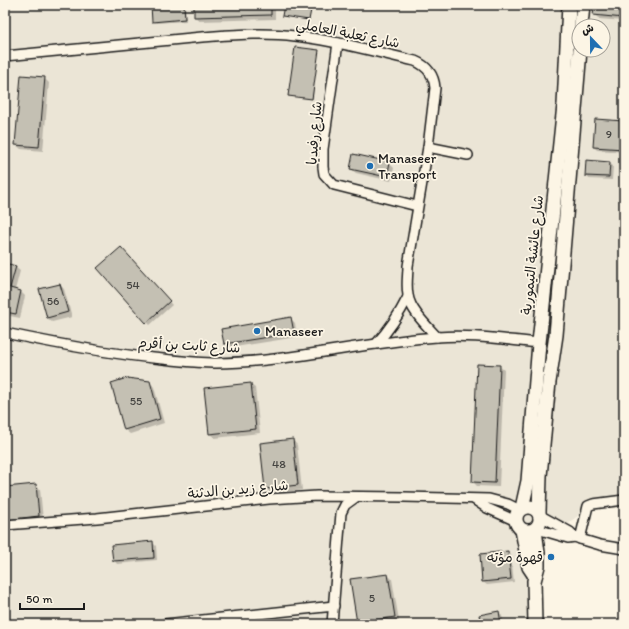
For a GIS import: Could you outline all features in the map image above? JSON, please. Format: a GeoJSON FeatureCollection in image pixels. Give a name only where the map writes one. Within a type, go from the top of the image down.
{"type":"FeatureCollection","features":[{"type":"Feature","properties":{"kind":"street"},"geometry":{"type":"LineString","coordinates":[[582,18],[583,5]]}},
{"type":"Feature","properties":{"kind":"street","name":"شارع عائشة التيمورية"},"geometry":{"type":"LineString","coordinates":[[535,576],[529,567],[520,517],[528,481],[539,343],[564,105],[567,9]]}},
{"type":"Feature","properties":{"kind":"street","name":"شارع ثعلبة العاملي"},"geometry":{"type":"LineString","coordinates":[[5,56],[230,35],[294,36],[338,43],[415,61],[422,64],[429,70],[434,79],[435,88],[428,147],[408,266],[407,284],[408,297],[419,317],[437,337]]}},
{"type":"Feature","properties":{"kind":"street","name":"شارع رفيديا"},"geometry":{"type":"LineString","coordinates":[[338,43],[323,149],[324,174],[334,185],[417,206]]}},
{"type":"Feature","properties":{"kind":"street","name":"شارع عائشة التيمورية"},"geometry":{"type":"LineString","coordinates":[[540,514],[540,476],[549,382],[556,335],[579,58]]}},
{"type":"Feature","properties":{"kind":"street"},"geometry":{"type":"LineString","coordinates":[[428,147],[468,155]]}},
{"type":"Feature","properties":{"kind":"street","name":"شارع ثعلبة العاملي"},"geometry":{"type":"LineString","coordinates":[[376,344],[389,330],[408,297]]}},
{"type":"Feature","properties":{"kind":"street","name":"شارع ثابت بن أقرم"},"geometry":{"type":"LineString","coordinates":[[5,333],[128,355],[216,363],[259,362],[376,344],[437,337],[471,337],[539,343]]}},
{"type":"Feature","properties":{"kind":"street","name":"شارع زيد بن الدثنة"},"geometry":{"type":"LineString","coordinates":[[5,525],[97,518],[269,499],[317,496],[404,497],[475,500],[489,499],[508,504],[520,517]]}},
{"type":"Feature","properties":{"kind":"street"},"geometry":{"type":"LineString","coordinates":[[332,624],[341,513],[345,505],[356,497]]}},
{"type":"Feature","properties":{"kind":"street"},"geometry":{"type":"LineString","coordinates":[[577,538],[588,506],[624,500]]}},
{"type":"Feature","properties":{"kind":"street"},"geometry":{"type":"LineString","coordinates":[[577,538],[570,532],[540,514],[534,508],[528,507],[520,517],[526,531],[536,529],[568,538],[577,538],[600,545],[624,549]]}},
{"type":"Feature","properties":{"kind":"street"},"geometry":{"type":"LineString","coordinates":[[536,529],[541,520],[540,514]]}},
{"type":"Feature","properties":{"kind":"street","name":"شارع عائشة التيمورية"},"geometry":{"type":"LineString","coordinates":[[535,624],[535,576],[538,566],[536,529]]}},
{"type":"Feature","properties":{"kind":"street"},"geometry":{"type":"LineString","coordinates":[[165,624],[334,606]]}},
{"type":"Feature","properties":{"kind":"shaded area"},"geometry":{"type":"Polygon","coordinates":[[[5,5],[624,5],[624,506],[587,510],[543,540],[538,624],[5,624],[5,5]]]}},
{"type":"Feature","properties":{"kind":"building"},"geometry":{"type":"Polygon","coordinates":[[[151,5],[184,5],[185,19],[152,22],[151,5]]]}},
{"type":"Feature","properties":{"kind":"building"},"geometry":{"type":"Polygon","coordinates":[[[194,5],[271,5],[271,15],[194,17],[194,5]]]}},
{"type":"Feature","properties":{"kind":"building"},"geometry":{"type":"Polygon","coordinates":[[[284,5],[312,5],[309,20],[282,16],[284,5]]]}},
{"type":"Feature","properties":{"kind":"building"},"geometry":{"type":"Polygon","coordinates":[[[595,5],[624,5],[624,18],[593,15],[595,5]]]}},
{"type":"Feature","properties":{"kind":"building"},"geometry":{"type":"Polygon","coordinates":[[[295,47],[319,50],[312,99],[288,96],[295,47]]]}},
{"type":"Feature","properties":{"kind":"building"},"geometry":{"type":"Polygon","coordinates":[[[21,75],[45,77],[39,147],[15,145],[21,75]]]}},
{"type":"Feature","properties":{"kind":"building"},"geometry":{"type":"Polygon","coordinates":[[[595,119],[624,121],[624,149],[593,147],[595,119]]]}},
{"type":"Feature","properties":{"kind":"building","name":"Manaseer Transport"},"geometry":{"type":"Polygon","coordinates":[[[353,154],[390,162],[387,177],[350,169],[353,154]]]}},
{"type":"Feature","properties":{"kind":"building"},"geometry":{"type":"Polygon","coordinates":[[[586,160],[610,162],[609,177],[585,176],[586,160]]]}},
{"type":"Feature","properties":{"kind":"building"},"geometry":{"type":"Polygon","coordinates":[[[121,247],[170,301],[146,323],[97,268],[121,247]]]}},
{"type":"Feature","properties":{"kind":"building"},"geometry":{"type":"Polygon","coordinates":[[[5,263],[16,266],[10,288],[21,291],[16,314],[5,312],[5,263]]]}},
{"type":"Feature","properties":{"kind":"building"},"geometry":{"type":"Polygon","coordinates":[[[60,284],[68,312],[47,318],[39,289],[60,284]]]}},
{"type":"Feature","properties":{"kind":"building","name":"Manaseer"},"geometry":{"type":"Polygon","coordinates":[[[291,317],[294,333],[224,344],[221,329],[291,317]]]}},
{"type":"Feature","properties":{"kind":"building"},"geometry":{"type":"Polygon","coordinates":[[[477,364],[500,365],[495,483],[472,482],[477,364]]]}},
{"type":"Feature","properties":{"kind":"building"},"geometry":{"type":"Polygon","coordinates":[[[127,378],[150,381],[160,419],[124,430],[111,383],[127,378]]]}},
{"type":"Feature","properties":{"kind":"building"},"geometry":{"type":"Polygon","coordinates":[[[251,383],[256,429],[209,434],[204,388],[251,383]]]}},
{"type":"Feature","properties":{"kind":"building"},"geometry":{"type":"Polygon","coordinates":[[[293,439],[298,485],[265,489],[260,443],[293,439]]]}},
{"type":"Feature","properties":{"kind":"building"},"geometry":{"type":"Polygon","coordinates":[[[36,484],[39,516],[5,520],[5,487],[36,484]]]}},
{"type":"Feature","properties":{"kind":"building"},"geometry":{"type":"Polygon","coordinates":[[[153,541],[154,558],[113,561],[111,545],[153,541]]]}},
{"type":"Feature","properties":{"kind":"building"},"geometry":{"type":"Polygon","coordinates":[[[508,551],[511,579],[482,582],[480,554],[508,551]]]}},
{"type":"Feature","properties":{"kind":"building"},"geometry":{"type":"Polygon","coordinates":[[[388,574],[395,617],[357,623],[350,579],[388,574]]]}},
{"type":"Feature","properties":{"kind":"building"},"geometry":{"type":"Polygon","coordinates":[[[499,611],[501,624],[481,624],[479,615],[499,611]]]}},
{"type":"Feature","properties":{"kind":"place","name":"Manaseer Transport"},"geometry":{"type":"Point","coordinates":[370,166]}},
{"type":"Feature","properties":{"kind":"place","name":"Manaseer"},"geometry":{"type":"Point","coordinates":[257,331]}},
{"type":"Feature","properties":{"kind":"place","name":"قهوة مؤته"},"geometry":{"type":"Point","coordinates":[551,557]}}]}
